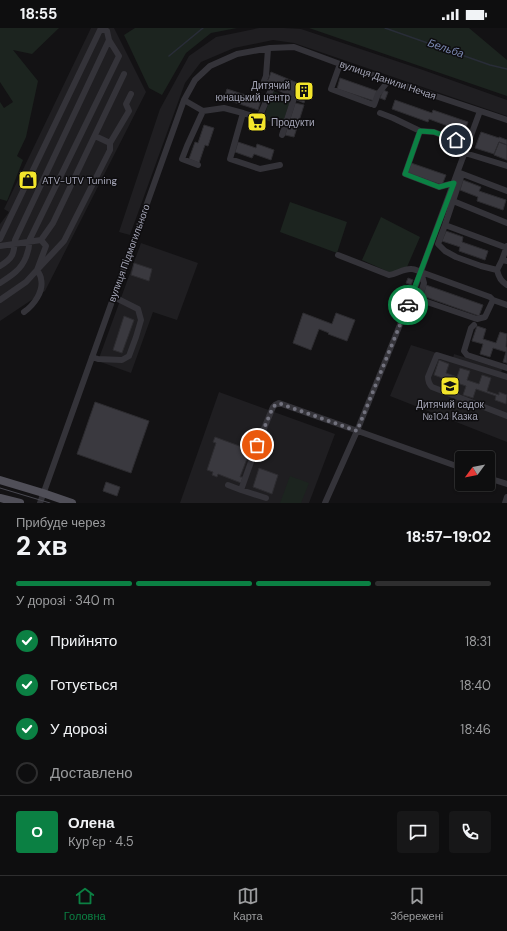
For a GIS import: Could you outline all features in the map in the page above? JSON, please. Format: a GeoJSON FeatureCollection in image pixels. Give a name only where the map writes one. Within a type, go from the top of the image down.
{"type":"FeatureCollection","features":[{"type":"Feature","properties":{"kind":"main road"},"geometry":{"type":"LineString","coordinates":[[0,480],[72,503]]}},
{"type":"Feature","properties":{"kind":"main road"},"geometry":{"type":"LineString","coordinates":[[0,498],[20,503]]}},
{"type":"Feature","properties":{"kind":"street"},"geometry":{"type":"LineString","coordinates":[[0,239],[101,28],[107,31],[109,40],[119,56],[29,241],[30,247],[24,262],[14,274],[0,283]]}},
{"type":"Feature","properties":{"kind":"street"},"geometry":{"type":"LineString","coordinates":[[0,266],[11,257],[14,252],[15,240],[109,40]]}},
{"type":"Feature","properties":{"kind":"street","name":"вулиця Данили Нечая"},"geometry":{"type":"LineString","coordinates":[[268,49],[294,47],[507,120]]}},
{"type":"Feature","properties":{"kind":"street"},"geometry":{"type":"LineString","coordinates":[[268,49],[266,76],[264,81],[295,95],[282,134]]}},
{"type":"Feature","properties":{"kind":"street","name":"вулиця Підмогильного"},"geometry":{"type":"LineString","coordinates":[[40,503],[184,100],[195,80],[210,66],[237,54],[268,49]]}},
{"type":"Feature","properties":{"kind":"street"},"geometry":{"type":"LineString","coordinates":[[340,64],[331,89],[372,104],[389,80]]}},
{"type":"Feature","properties":{"kind":"street"},"geometry":{"type":"LineString","coordinates":[[41,240],[53,223],[124,74]]}},
{"type":"Feature","properties":{"kind":"street"},"geometry":{"type":"LineString","coordinates":[[184,100],[203,111],[224,108],[260,118],[273,85]]}},
{"type":"Feature","properties":{"kind":"street"},"geometry":{"type":"LineString","coordinates":[[0,300],[26,282],[64,241],[110,150],[110,143],[129,111],[126,104],[131,94]]}},
{"type":"Feature","properties":{"kind":"street"},"geometry":{"type":"LineString","coordinates":[[198,165],[182,159],[203,111]]}},
{"type":"Feature","properties":{"kind":"street"},"geometry":{"type":"LineString","coordinates":[[480,111],[464,153],[453,201],[438,244],[444,251],[481,266],[497,270]]}},
{"type":"Feature","properties":{"kind":"street"},"geometry":{"type":"LineString","coordinates":[[243,113],[230,159],[260,169],[280,165]]}},
{"type":"Feature","properties":{"kind":"street"},"geometry":{"type":"LineString","coordinates":[[380,113],[420,131],[434,132],[468,145]]}},
{"type":"Feature","properties":{"kind":"street"},"geometry":{"type":"LineString","coordinates":[[420,131],[405,174],[439,187],[454,183]]}},
{"type":"Feature","properties":{"kind":"street"},"geometry":{"type":"LineString","coordinates":[[95,136],[110,143]]}},
{"type":"Feature","properties":{"kind":"street"},"geometry":{"type":"LineString","coordinates":[[464,153],[507,166]]}},
{"type":"Feature","properties":{"kind":"street"},"geometry":{"type":"LineString","coordinates":[[325,503],[357,431],[421,272],[454,183],[460,173]]}},
{"type":"Feature","properties":{"kind":"street"},"geometry":{"type":"LineString","coordinates":[[460,173],[507,191]]}},
{"type":"Feature","properties":{"kind":"street"},"geometry":{"type":"LineString","coordinates":[[453,201],[507,222]]}},
{"type":"Feature","properties":{"kind":"street"},"geometry":{"type":"LineString","coordinates":[[445,225],[507,247],[505,260],[497,270],[498,277],[507,285]]}},
{"type":"Feature","properties":{"kind":"street"},"geometry":{"type":"LineString","coordinates":[[0,246],[41,240]]}},
{"type":"Feature","properties":{"kind":"street"},"geometry":{"type":"LineString","coordinates":[[24,312],[29,309],[42,288],[41,278],[37,270],[46,246],[41,240]]}},
{"type":"Feature","properties":{"kind":"street"},"geometry":{"type":"LineString","coordinates":[[338,254],[389,275],[406,269],[412,269],[490,297],[493,300],[507,305]]}},
{"type":"Feature","properties":{"kind":"street"},"geometry":{"type":"LineString","coordinates":[[421,272],[424,283],[420,296],[424,301],[477,319],[485,317],[493,300]]}},
{"type":"Feature","properties":{"kind":"street"},"geometry":{"type":"LineString","coordinates":[[92,357],[98,359],[122,360],[129,356],[136,337],[141,320],[138,309],[114,297]]}},
{"type":"Feature","properties":{"kind":"street"},"geometry":{"type":"LineString","coordinates":[[474,324],[471,328],[464,350],[467,355],[507,368]]}},
{"type":"Feature","properties":{"kind":"street"},"geometry":{"type":"LineString","coordinates":[[507,377],[437,355],[428,377],[428,383],[432,387],[507,416]]}},
{"type":"Feature","properties":{"kind":"street"},"geometry":{"type":"LineString","coordinates":[[241,490],[257,445],[270,414],[277,404],[281,404],[455,466]]}},
{"type":"Feature","properties":{"kind":"street"},"geometry":{"type":"LineString","coordinates":[[495,480],[507,484]]}},
{"type":"Feature","properties":{"kind":"street"},"geometry":{"type":"LineString","coordinates":[[228,485],[266,498]]}},
{"type":"Feature","properties":{"kind":"street"},"geometry":{"type":"LineString","coordinates":[[505,503],[507,497]]}},
{"type":"Feature","properties":{"kind":"shaded area"},"geometry":{"type":"Polygon","coordinates":[[[0,28],[59,28],[32,54],[13,50],[38,81],[26,137],[17,156],[23,160],[7,201],[0,199],[0,102],[4,108],[13,102],[0,82],[0,28]]]}},
{"type":"Feature","properties":{"kind":"shaded area"},"geometry":{"type":"Polygon","coordinates":[[[91,28],[114,28],[146,92],[45,291],[0,321],[0,224],[9,212],[4,209],[91,28]]]}},
{"type":"Feature","properties":{"kind":"shaded area"},"geometry":{"type":"Polygon","coordinates":[[[135,28],[237,28],[211,33],[186,53],[162,95],[149,88],[124,35],[135,28]]]}},
{"type":"Feature","properties":{"kind":"shaded area"},"geometry":{"type":"Polygon","coordinates":[[[259,28],[301,29],[423,70],[507,100],[507,116],[294,43],[273,40],[234,48],[201,62],[185,83],[130,235],[119,232],[160,109],[189,56],[216,37],[259,28]]]}},
{"type":"Feature","properties":{"kind":"shaded area"},"geometry":{"type":"Polygon","coordinates":[[[309,28],[469,28],[507,60],[507,96],[309,28]]]}},
{"type":"Feature","properties":{"kind":"shaded area"},"geometry":{"type":"Polygon","coordinates":[[[273,91],[291,98],[282,126],[263,119],[273,91]]]}},
{"type":"Feature","properties":{"kind":"shaded area"},"geometry":{"type":"Polygon","coordinates":[[[290,202],[347,222],[337,253],[280,232],[290,202]]]}},
{"type":"Feature","properties":{"kind":"shaded area"},"geometry":{"type":"Polygon","coordinates":[[[381,217],[420,237],[407,267],[391,273],[362,260],[381,217]]]}},
{"type":"Feature","properties":{"kind":"shaded area"},"geometry":{"type":"Polygon","coordinates":[[[141,243],[198,263],[177,320],[153,312],[131,373],[98,361],[141,243]]]}},
{"type":"Feature","properties":{"kind":"shaded area","name":"Дитячий садок №104 Казка"},"geometry":{"type":"Polygon","coordinates":[[[411,345],[453,358],[454,354],[502,369],[501,374],[507,376],[507,442],[390,396],[411,345]]]}},
{"type":"Feature","properties":{"kind":"shaded area"},"geometry":{"type":"Polygon","coordinates":[[[219,392],[335,434],[309,503],[180,503],[219,392]]]}},
{"type":"Feature","properties":{"kind":"shaded area"},"geometry":{"type":"Polygon","coordinates":[[[290,476],[309,483],[301,503],[280,503],[290,476]]]}},
{"type":"Feature","properties":{"kind":"building"},"geometry":{"type":"Polygon","coordinates":[[[271,72],[300,84],[296,93],[268,81],[271,72]]]}},
{"type":"Feature","properties":{"kind":"building"},"geometry":{"type":"Polygon","coordinates":[[[340,78],[377,91],[374,101],[337,89],[340,78]]]}},
{"type":"Feature","properties":{"kind":"building","name":"Дитячий юнацький центр"},"geometry":{"type":"Polygon","coordinates":[[[302,85],[309,88],[304,103],[297,100],[302,85]]]}},
{"type":"Feature","properties":{"kind":"building"},"geometry":{"type":"Polygon","coordinates":[[[227,89],[261,100],[258,110],[224,99],[227,89]]]}},
{"type":"Feature","properties":{"kind":"building"},"geometry":{"type":"Polygon","coordinates":[[[383,90],[388,92],[385,100],[380,98],[383,90]]]}},
{"type":"Feature","properties":{"kind":"building"},"geometry":{"type":"Polygon","coordinates":[[[395,100],[432,113],[433,110],[468,122],[464,132],[429,119],[428,122],[392,109],[395,100]]]}},
{"type":"Feature","properties":{"kind":"building"},"geometry":{"type":"Polygon","coordinates":[[[295,103],[304,105],[294,137],[285,135],[295,103]]]}},
{"type":"Feature","properties":{"kind":"building"},"geometry":{"type":"Polygon","coordinates":[[[204,125],[214,128],[208,146],[205,145],[199,163],[189,159],[195,142],[198,143],[204,125]]]}},
{"type":"Feature","properties":{"kind":"building"},"geometry":{"type":"Polygon","coordinates":[[[481,132],[507,140],[507,145],[499,142],[494,154],[475,148],[481,132]]]}},
{"type":"Feature","properties":{"kind":"building"},"geometry":{"type":"Polygon","coordinates":[[[238,142],[256,148],[257,144],[274,150],[271,160],[254,154],[252,158],[235,152],[238,142]]]}},
{"type":"Feature","properties":{"kind":"building"},"geometry":{"type":"Polygon","coordinates":[[[499,142],[507,145],[507,160],[494,155],[499,142]]]}},
{"type":"Feature","properties":{"kind":"building"},"geometry":{"type":"Polygon","coordinates":[[[411,163],[446,175],[442,185],[407,173],[411,163]]]}},
{"type":"Feature","properties":{"kind":"building"},"geometry":{"type":"Polygon","coordinates":[[[463,180],[481,187],[479,191],[506,200],[503,210],[477,201],[478,197],[460,190],[463,180]]]}},
{"type":"Feature","properties":{"kind":"building"},"geometry":{"type":"Polygon","coordinates":[[[446,231],[463,237],[462,242],[488,251],[485,260],[459,251],[460,247],[442,241],[446,231]]]}},
{"type":"Feature","properties":{"kind":"building"},"geometry":{"type":"Polygon","coordinates":[[[134,263],[152,269],[149,281],[131,275],[134,263]]]}},
{"type":"Feature","properties":{"kind":"building"},"geometry":{"type":"Polygon","coordinates":[[[408,278],[413,280],[411,285],[406,283],[408,278]]]}},
{"type":"Feature","properties":{"kind":"building"},"geometry":{"type":"Polygon","coordinates":[[[426,285],[483,305],[479,316],[423,296],[426,285]]]}},
{"type":"Feature","properties":{"kind":"building"},"geometry":{"type":"Polygon","coordinates":[[[303,313],[332,324],[336,313],[355,320],[347,341],[319,329],[311,350],[293,343],[303,313]]]}},
{"type":"Feature","properties":{"kind":"building"},"geometry":{"type":"Polygon","coordinates":[[[124,316],[134,320],[122,353],[113,350],[124,316]]]}},
{"type":"Feature","properties":{"kind":"building"},"geometry":{"type":"Polygon","coordinates":[[[477,326],[486,329],[483,339],[496,343],[500,332],[507,334],[507,363],[503,362],[506,352],[493,348],[490,357],[480,354],[483,344],[472,341],[477,326]]]}},
{"type":"Feature","properties":{"kind":"building"},"geometry":{"type":"Polygon","coordinates":[[[439,360],[449,364],[446,373],[457,377],[460,368],[470,371],[467,380],[479,384],[482,375],[491,378],[487,391],[499,395],[499,392],[507,395],[506,404],[495,400],[496,396],[476,389],[473,398],[463,395],[466,386],[454,382],[451,391],[442,388],[445,379],[434,375],[439,360]]]}},
{"type":"Feature","properties":{"kind":"building"},"geometry":{"type":"Polygon","coordinates":[[[95,402],[149,421],[131,473],[77,454],[95,402]]]}},
{"type":"Feature","properties":{"kind":"building"},"geometry":{"type":"Polygon","coordinates":[[[215,437],[242,447],[244,442],[247,443],[246,446],[251,448],[240,477],[243,477],[241,483],[218,474],[217,477],[212,475],[213,472],[207,470],[216,443],[213,442],[215,437]]]}},
{"type":"Feature","properties":{"kind":"building"},"geometry":{"type":"Polygon","coordinates":[[[259,468],[278,475],[272,494],[253,487],[259,468]]]}},
{"type":"Feature","properties":{"kind":"building"},"geometry":{"type":"Polygon","coordinates":[[[106,482],[120,487],[117,496],[103,491],[106,482]]]}},
{"type":"Feature","properties":{"kind":"waterway","name":"Бельба"},"geometry":{"type":"LineString","coordinates":[[169,56],[203,28]]}},
{"type":"Feature","properties":{"kind":"waterway","name":"Бельба"},"geometry":{"type":"LineString","coordinates":[[385,28],[490,65],[507,69]]}},
{"type":"Feature","properties":{"kind":"tram line"},"geometry":{"type":"LineString","coordinates":[[0,488],[50,503]]}},
{"type":"Feature","properties":{"kind":"way so far"},"geometry":{"type":"LineString","coordinates":[[257,445],[273,407],[279,403],[357,431],[408,305]]}},
{"type":"Feature","properties":{"kind":"place","name":"Дитячий юнацький центр"},"geometry":{"type":"Point","coordinates":[304,91]}},
{"type":"Feature","properties":{"kind":"place","name":"Продукти"},"geometry":{"type":"Point","coordinates":[257,122]}},
{"type":"Feature","properties":{"kind":"place","name":"ATV-UTV Tuning"},"geometry":{"type":"Point","coordinates":[28,180]}},
{"type":"Feature","properties":{"kind":"place","name":"Дитячий садок №104 Казка"},"geometry":{"type":"Point","coordinates":[450,386]}},
{"type":"Feature","properties":{"kind":"route"},"geometry":{"type":"LineString","coordinates":[[408,305],[454,183],[439,187],[405,174],[420,131],[434,132],[456,140]]}}]}
